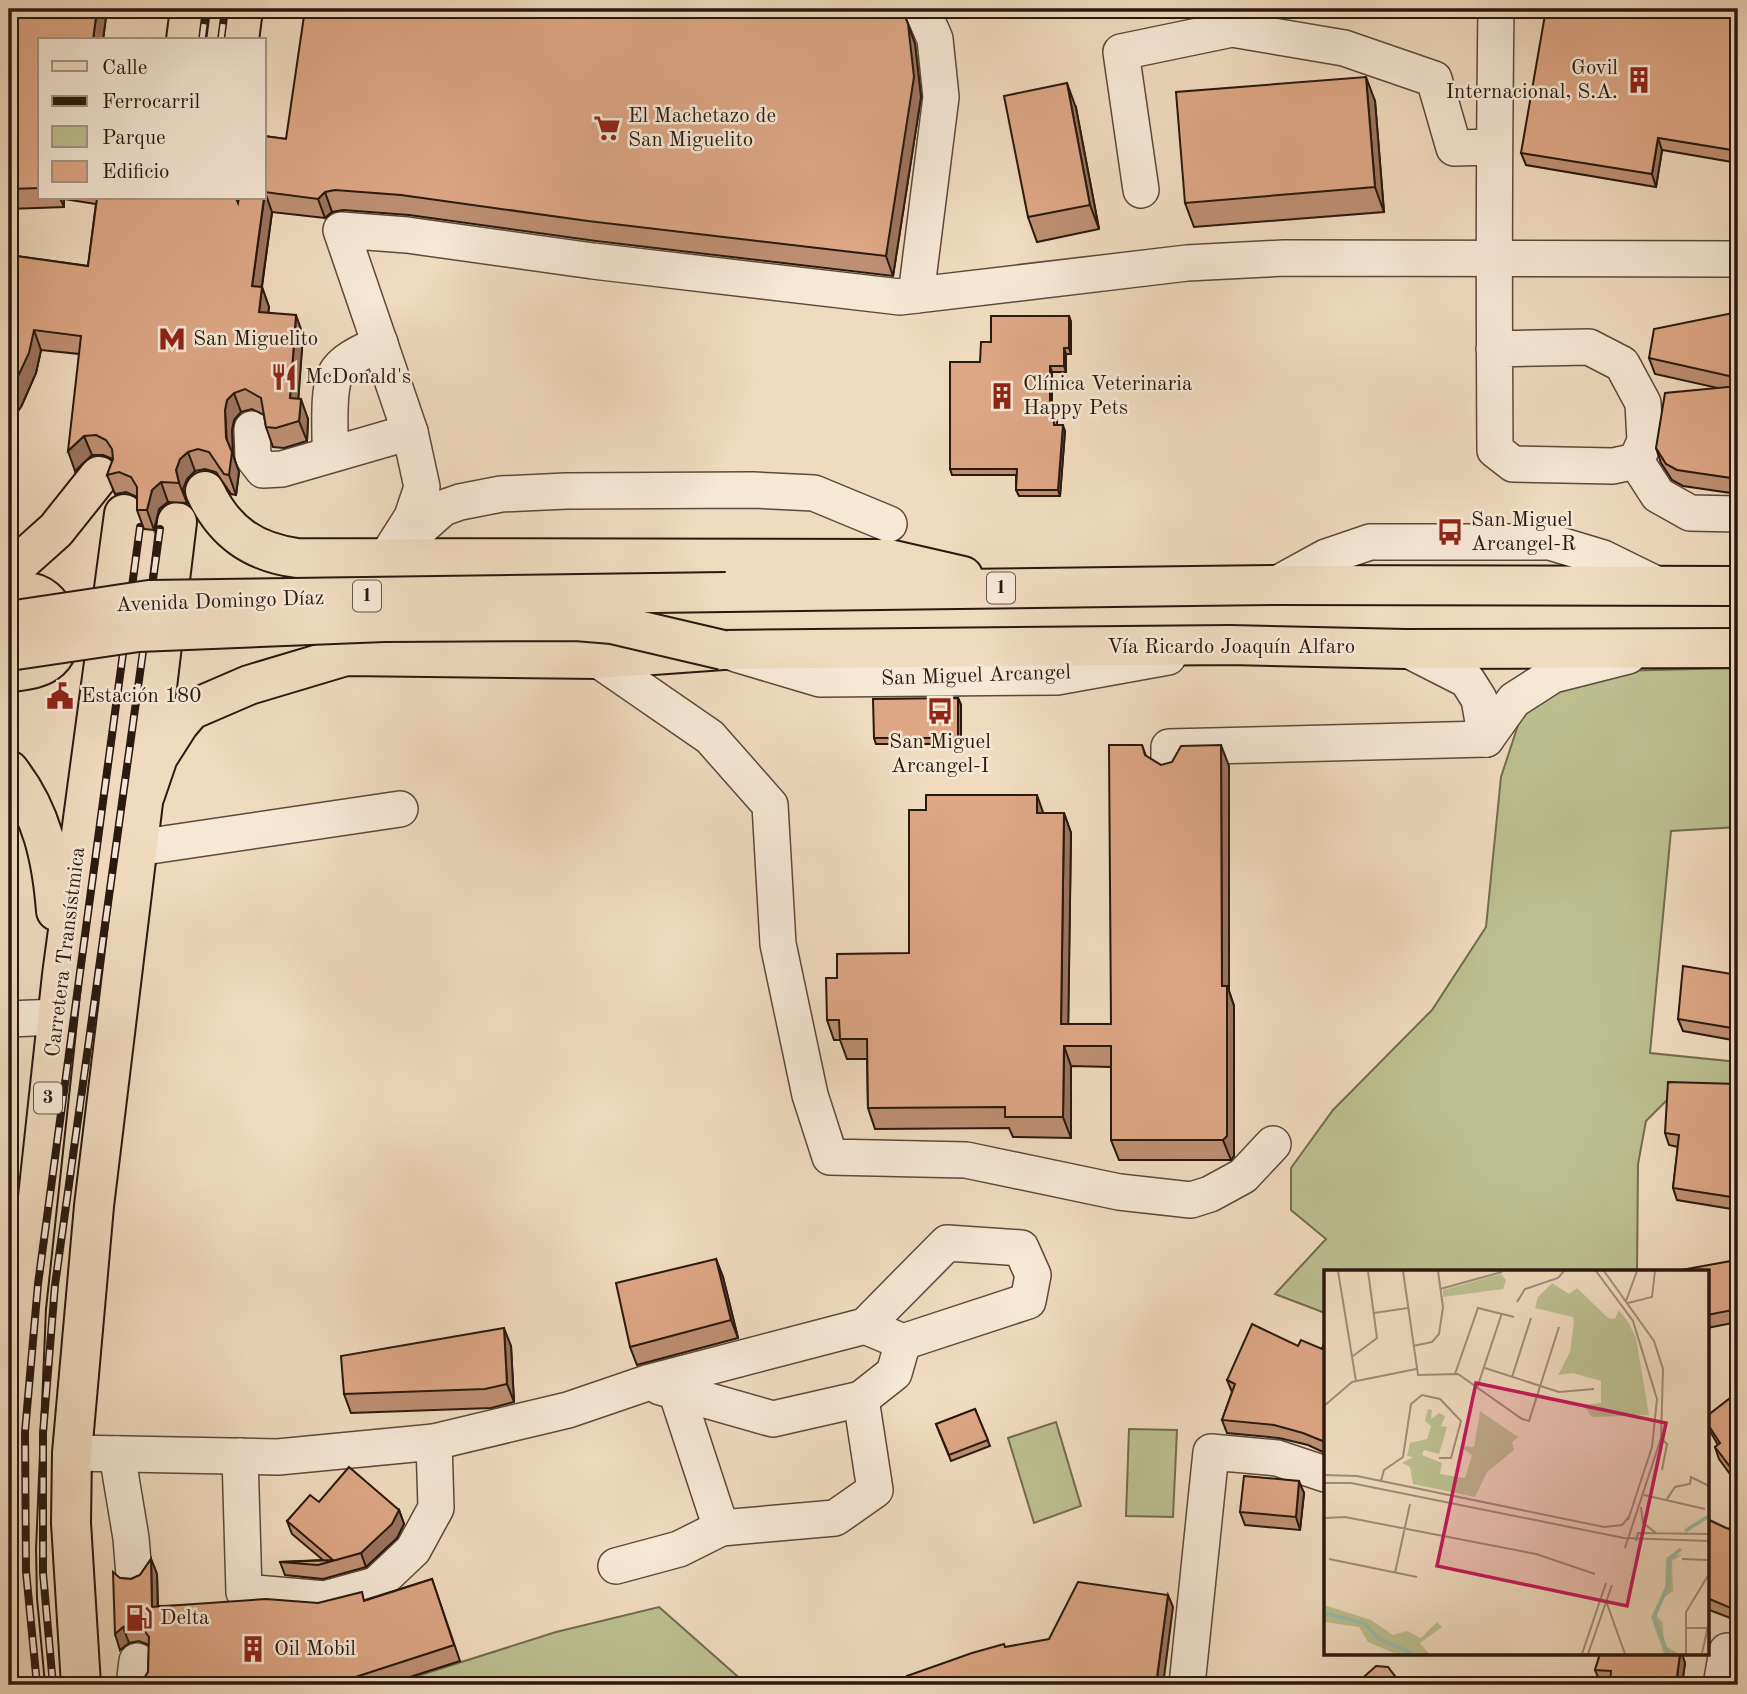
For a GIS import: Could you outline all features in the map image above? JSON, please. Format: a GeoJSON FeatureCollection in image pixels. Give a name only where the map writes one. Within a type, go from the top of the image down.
{"type":"FeatureCollection","features":[{"type":"Feature","properties":{"kind":"main road"},"geometry":{"type":"LineString","coordinates":[[239,38],[243,9]]}},
{"type":"Feature","properties":{"kind":"main road"},"geometry":{"type":"LineString","coordinates":[[9,572],[56,530],[99,476]]}},
{"type":"Feature","properties":{"kind":"main road"},"geometry":{"type":"LineString","coordinates":[[205,491],[229,528],[248,543],[282,556],[319,559],[889,559],[918,563],[1009,588]]}},
{"type":"Feature","properties":{"kind":"main road","name":"Carretera Transístmica"},"geometry":{"type":"LineString","coordinates":[[26,1685],[13,1600],[12,1548],[26,1308],[62,975],[124,514]]}},
{"type":"Feature","properties":{"kind":"main road"},"geometry":{"type":"LineString","coordinates":[[81,1685],[71,1523],[72,1453],[94,1206],[177,522]]}},
{"type":"Feature","properties":{"kind":"main road"},"geometry":{"type":"LineString","coordinates":[[319,559],[302,569],[290,585],[286,604],[291,624],[303,639],[346,656]]}},
{"type":"Feature","properties":{"kind":"main road","name":"1"},"geometry":{"type":"LineString","coordinates":[[1009,588],[1275,585],[1738,586]]}},
{"type":"Feature","properties":{"kind":"main road","name":"Avenida Domingo Díaz"},"geometry":{"type":"LineString","coordinates":[[9,621],[149,600],[1009,588]]}},
{"type":"Feature","properties":{"kind":"main road"},"geometry":{"type":"LineString","coordinates":[[9,593],[23,592],[43,598],[54,612],[59,631],[57,649],[46,663],[9,673]]}},
{"type":"Feature","properties":{"kind":"main road","name":"Avenida Domingo Díaz"},"geometry":{"type":"LineString","coordinates":[[9,650],[138,632],[384,622],[549,621],[612,624],[723,650]]}},
{"type":"Feature","properties":{"kind":"main road","name":"Vía Ricardo Joaquín Alfaro"},"geometry":{"type":"LineString","coordinates":[[723,650],[1230,645],[1406,649],[1738,648]]}},
{"type":"Feature","properties":{"kind":"main road"},"geometry":{"type":"LineString","coordinates":[[145,795],[158,757],[191,710],[248,685],[346,656],[597,659],[723,650]]}},
{"type":"Feature","properties":{"kind":"main road"},"geometry":{"type":"LineString","coordinates":[[9,770],[28,798],[44,835],[54,886],[62,975]]}},
{"type":"Feature","properties":{"kind":"street"},"geometry":{"type":"LineString","coordinates":[[916,295],[941,97],[935,39],[922,9]]}},
{"type":"Feature","properties":{"kind":"street"},"geometry":{"type":"LineString","coordinates":[[1496,9],[1495,450],[1513,464],[1613,466],[1636,461]]}},
{"type":"Feature","properties":{"kind":"street"},"geometry":{"type":"LineString","coordinates":[[1141,190],[1121,52],[1232,29],[1344,48],[1434,79],[1454,148],[1494,147]]}},
{"type":"Feature","properties":{"kind":"street"},"geometry":{"type":"LineString","coordinates":[[387,558],[418,503],[422,487],[413,442],[341,230],[407,235],[593,261],[900,297],[1187,262],[1284,258],[1738,259]]}},
{"type":"Feature","properties":{"kind":"street"},"geometry":{"type":"LineString","coordinates":[[330,454],[332,388],[336,372],[347,361],[380,343]]}},
{"type":"Feature","properties":{"kind":"street"},"geometry":{"type":"LineString","coordinates":[[1494,349],[1589,347],[1622,364],[1643,403],[1645,441],[1636,461]]}},
{"type":"Feature","properties":{"kind":"street"},"geometry":{"type":"LineString","coordinates":[[252,429],[253,457],[263,470],[282,469],[330,454],[413,442]]}},
{"type":"Feature","properties":{"kind":"street"},"geometry":{"type":"LineString","coordinates":[[413,442],[447,483],[479,498]]}},
{"type":"Feature","properties":{"kind":"street"},"geometry":{"type":"LineString","coordinates":[[1636,461],[1658,495],[1690,513],[1738,514]]}},
{"type":"Feature","properties":{"kind":"street"},"geometry":{"type":"LineString","coordinates":[[387,558],[443,508],[479,498],[566,491],[753,490],[814,493],[889,524]]}},
{"type":"Feature","properties":{"kind":"street"},"geometry":{"type":"LineString","coordinates":[[1406,649],[1467,680],[1479,699],[1486,739]]}},
{"type":"Feature","properties":{"kind":"street"},"geometry":{"type":"LineString","coordinates":[[1486,739],[1514,699],[1553,675],[1654,650]]}},
{"type":"Feature","properties":{"kind":"street"},"geometry":{"type":"LineString","coordinates":[[597,659],[710,737],[770,805],[778,944],[810,1095],[830,1157],[966,1160],[1119,1192],[1191,1200],[1210,1194],[1243,1176],[1273,1144]]}},
{"type":"Feature","properties":{"kind":"street"},"geometry":{"type":"LineString","coordinates":[[1169,765],[1169,747],[1486,739]]}},
{"type":"Feature","properties":{"kind":"street"},"geometry":{"type":"LineString","coordinates":[[137,848],[400,809]]}},
{"type":"Feature","properties":{"kind":"street"},"geometry":{"type":"LineString","coordinates":[[9,1019],[57,1017]]}},
{"type":"Feature","properties":{"kind":"street"},"geometry":{"type":"LineString","coordinates":[[72,1453],[278,1457],[434,1442],[661,1387],[865,1326],[947,1243],[1021,1248],[1033,1275],[1028,1301],[903,1342],[865,1326]]}},
{"type":"Feature","properties":{"kind":"street"},"geometry":{"type":"LineString","coordinates":[[661,1387],[773,1419],[861,1399],[894,1373],[903,1342]]}},
{"type":"Feature","properties":{"kind":"street"},"geometry":{"type":"LineString","coordinates":[[661,1387],[721,1528]]}},
{"type":"Feature","properties":{"kind":"street"},"geometry":{"type":"LineString","coordinates":[[616,1566],[679,1549],[721,1528],[835,1518],[875,1490],[861,1399]]}},
{"type":"Feature","properties":{"kind":"street"},"geometry":{"type":"LineString","coordinates":[[240,1456],[244,1592],[325,1599],[376,1586],[413,1550],[436,1508],[434,1442]]}},
{"type":"Feature","properties":{"kind":"street"},"geometry":{"type":"LineString","coordinates":[[1187,1685],[1211,1452],[1277,1458],[1324,1474]]}},
{"type":"Feature","properties":{"kind":"street"},"geometry":{"type":"LineString","coordinates":[[117,1454],[131,1538],[134,1575]]}},
{"type":"Feature","properties":{"kind":"street"},"geometry":{"type":"LineString","coordinates":[[1721,1685],[1724,1649]]}},
{"type":"Feature","properties":{"kind":"green space"},"geometry":{"type":"Polygon","coordinates":[[[1738,668],[1738,827],[1671,831],[1650,1053],[1738,1062],[1738,1098],[1672,1095],[1646,1121],[1638,1164],[1637,1270],[1324,1270],[1324,1313],[1275,1294],[1326,1239],[1291,1210],[1291,1168],[1333,1110],[1432,1010],[1486,927],[1501,777],[1521,716],[1549,684],[1613,671],[1738,668]]]}},
{"type":"Feature","properties":{"kind":"green space"},"geometry":{"type":"Polygon","coordinates":[[[1056,1422],[1081,1506],[1034,1523],[1008,1438],[1056,1422]]]}},
{"type":"Feature","properties":{"kind":"green space"},"geometry":{"type":"Polygon","coordinates":[[[1129,1429],[1177,1430],[1173,1517],[1126,1516],[1129,1429]]]}},
{"type":"Feature","properties":{"kind":"green space"},"geometry":{"type":"Polygon","coordinates":[[[659,1607],[744,1682],[755,1685],[389,1685],[556,1632],[659,1607]]]}},
{"type":"Feature","properties":{"kind":"building"},"geometry":{"type":"Polygon","coordinates":[[[9,9],[97,9],[93,38],[38,38],[38,188],[9,189],[9,9]]]}},
{"type":"Feature","properties":{"kind":"building","name":"El Machetazo de San Miguelito"},"geometry":{"type":"Polygon","coordinates":[[[305,9],[902,9],[908,24],[914,77],[886,256],[588,221],[401,195],[335,190],[325,192],[318,199],[266,192],[266,136],[286,139],[305,9]]]}},
{"type":"Feature","properties":{"kind":"building","name":"Govil Internacional, S.A."},"geometry":{"type":"Polygon","coordinates":[[[1546,9],[1738,9],[1738,151],[1658,138],[1652,174],[1521,153],[1546,9]]]}},
{"type":"Feature","properties":{"kind":"building"},"geometry":{"type":"Polygon","coordinates":[[[1366,77],[1375,187],[1185,203],[1176,92],[1366,77]]]}},
{"type":"Feature","properties":{"kind":"building"},"geometry":{"type":"Polygon","coordinates":[[[1067,83],[1090,205],[1028,217],[1004,96],[1067,83]]]}},
{"type":"Feature","properties":{"kind":"building"},"geometry":{"type":"Polygon","coordinates":[[[97,200],[237,200],[238,203],[239,200],[264,200],[252,286],[262,287],[259,312],[296,315],[290,398],[301,399],[299,421],[276,428],[266,427],[261,398],[245,389],[234,393],[227,400],[225,410],[226,438],[232,452],[229,475],[224,474],[209,452],[198,449],[188,452],[180,459],[176,470],[179,483],[161,482],[152,490],[147,510],[137,510],[137,487],[131,477],[119,472],[107,475],[113,459],[112,449],[106,440],[96,435],[84,436],[68,451],[81,336],[34,330],[29,353],[9,394],[9,255],[88,266],[97,200]]]}},
{"type":"Feature","properties":{"kind":"building"},"geometry":{"type":"Polygon","coordinates":[[[1738,312],[1738,378],[1649,358],[1654,329],[1738,312]]]}},
{"type":"Feature","properties":{"kind":"building","name":"Clínica Veterinaria Happy Pets"},"geometry":{"type":"Polygon","coordinates":[[[991,316],[1069,316],[1069,348],[1064,348],[1064,366],[1050,366],[1050,414],[1054,414],[1054,425],[1063,425],[1058,490],[1016,490],[1017,469],[950,469],[950,362],[980,362],[981,342],[991,342],[991,316]]]}},
{"type":"Feature","properties":{"kind":"building"},"geometry":{"type":"Polygon","coordinates":[[[1738,386],[1738,479],[1677,470],[1666,464],[1656,448],[1665,393],[1738,386]]]}},
{"type":"Feature","properties":{"kind":"building"},"geometry":{"type":"Polygon","coordinates":[[[958,698],[958,738],[874,738],[873,699],[958,698]]]}},
{"type":"Feature","properties":{"kind":"building"},"geometry":{"type":"Polygon","coordinates":[[[1109,745],[1142,745],[1145,755],[1161,765],[1172,762],[1181,746],[1221,745],[1222,986],[1227,986],[1227,1136],[1223,1140],[1111,1140],[1111,1046],[1064,1046],[1063,1117],[1005,1117],[1005,1107],[868,1108],[867,1039],[840,1039],[839,1020],[827,1020],[826,978],[837,978],[837,954],[909,953],[909,810],[926,810],[926,795],[1037,795],[1037,813],[1064,813],[1061,1024],[1111,1024],[1109,745]]]}},
{"type":"Feature","properties":{"kind":"building"},"geometry":{"type":"Polygon","coordinates":[[[1683,966],[1738,975],[1738,1029],[1678,1019],[1683,966]]]}},
{"type":"Feature","properties":{"kind":"building"},"geometry":{"type":"Polygon","coordinates":[[[1668,1082],[1738,1084],[1738,1198],[1673,1188],[1679,1135],[1665,1133],[1668,1082]]]}},
{"type":"Feature","properties":{"kind":"building"},"geometry":{"type":"Polygon","coordinates":[[[716,1259],[731,1320],[630,1347],[616,1283],[716,1259]]]}},
{"type":"Feature","properties":{"kind":"building"},"geometry":{"type":"Polygon","coordinates":[[[1731,1261],[1738,1281],[1738,1309],[1708,1315],[1708,1270],[1681,1270],[1731,1261]]]}},
{"type":"Feature","properties":{"kind":"building"},"geometry":{"type":"Polygon","coordinates":[[[1252,1324],[1298,1346],[1301,1340],[1322,1349],[1324,1344],[1324,1442],[1274,1425],[1222,1420],[1235,1384],[1227,1380],[1252,1324]]]}},
{"type":"Feature","properties":{"kind":"building"},"geometry":{"type":"Polygon","coordinates":[[[504,1328],[507,1384],[485,1389],[344,1394],[341,1356],[504,1328]]]}},
{"type":"Feature","properties":{"kind":"building"},"geometry":{"type":"Polygon","coordinates":[[[1738,1392],[1738,1462],[1731,1468],[1715,1447],[1720,1443],[1708,1425],[1708,1415],[1738,1392]]]}},
{"type":"Feature","properties":{"kind":"building"},"geometry":{"type":"Polygon","coordinates":[[[975,1409],[988,1440],[949,1455],[936,1424],[975,1409]]]}},
{"type":"Feature","properties":{"kind":"building"},"geometry":{"type":"Polygon","coordinates":[[[349,1467],[399,1510],[392,1524],[361,1553],[318,1565],[280,1562],[333,1560],[287,1521],[310,1495],[319,1502],[349,1467]]]}},
{"type":"Feature","properties":{"kind":"building"},"geometry":{"type":"Polygon","coordinates":[[[1244,1476],[1299,1481],[1296,1517],[1240,1512],[1244,1476]]]}},
{"type":"Feature","properties":{"kind":"building"},"geometry":{"type":"Polygon","coordinates":[[[1708,1519],[1738,1532],[1738,1611],[1708,1598],[1708,1519]]]}},
{"type":"Feature","properties":{"kind":"building"},"geometry":{"type":"Polygon","coordinates":[[[151,1559],[152,1607],[266,1599],[318,1603],[362,1592],[364,1601],[432,1579],[454,1645],[331,1685],[140,1685],[148,1672],[149,1637],[143,1629],[133,1625],[123,1627],[115,1634],[113,1572],[120,1578],[131,1579],[140,1575],[151,1559]]]}},
{"type":"Feature","properties":{"kind":"building"},"geometry":{"type":"Polygon","coordinates":[[[1078,1582],[1168,1595],[1156,1685],[900,1685],[908,1683],[907,1676],[972,1653],[1004,1644],[1005,1647],[1049,1639],[1078,1582]]]}},
{"type":"Feature","properties":{"kind":"building"},"geometry":{"type":"Polygon","coordinates":[[[1599,1656],[1680,1656],[1676,1684],[1679,1685],[1610,1685],[1611,1671],[1595,1670],[1599,1656]]]}},
{"type":"Feature","properties":{"kind":"building"},"geometry":{"type":"Polygon","coordinates":[[[1376,1666],[1388,1667],[1398,1680],[1433,1685],[1332,1685],[1356,1684],[1376,1666]]]}},
{"type":"Feature","properties":{"kind":"railway"},"geometry":{"type":"LineString","coordinates":[[202,38],[206,9]]}},
{"type":"Feature","properties":{"kind":"railway"},"geometry":{"type":"LineString","coordinates":[[221,38],[225,9]]}},
{"type":"Feature","properties":{"kind":"railway"},"geometry":{"type":"LineString","coordinates":[[37,1685],[26,1571],[25,1432],[38,1284],[140,527]]}},
{"type":"Feature","properties":{"kind":"railway"},"geometry":{"type":"LineString","coordinates":[[53,1685],[43,1573],[43,1433],[55,1285],[160,529]]}},
{"type":"Feature","properties":{"kind":"place","name":"Govil Internacional, S.A."},"geometry":{"type":"Point","coordinates":[1639,80]}},
{"type":"Feature","properties":{"kind":"place","name":"El Machetazo de San Miguelito"},"geometry":{"type":"Point","coordinates":[607,128]}},
{"type":"Feature","properties":{"kind":"place","name":"San Miguelito"},"geometry":{"type":"Point","coordinates":[172,339]}},
{"type":"Feature","properties":{"kind":"place","name":"McDonald's"},"geometry":{"type":"Point","coordinates":[284,377]}},
{"type":"Feature","properties":{"kind":"place","name":"Clínica Veterinaria Happy Pets"},"geometry":{"type":"Point","coordinates":[1002,396]}},
{"type":"Feature","properties":{"kind":"place","name":"San Miguel Arcangel-R"},"geometry":{"type":"Point","coordinates":[1450,532]}},
{"type":"Feature","properties":{"kind":"place","name":"Estación 180"},"geometry":{"type":"Point","coordinates":[60,696]}},
{"type":"Feature","properties":{"kind":"place","name":"San Miguel Arcangel-I"},"geometry":{"type":"Point","coordinates":[940,711]}},
{"type":"Feature","properties":{"kind":"place","name":"Delta"},"geometry":{"type":"Point","coordinates":[139,1618]}},
{"type":"Feature","properties":{"kind":"place","name":"Oil Mobil"},"geometry":{"type":"Point","coordinates":[253,1649]}}]}
